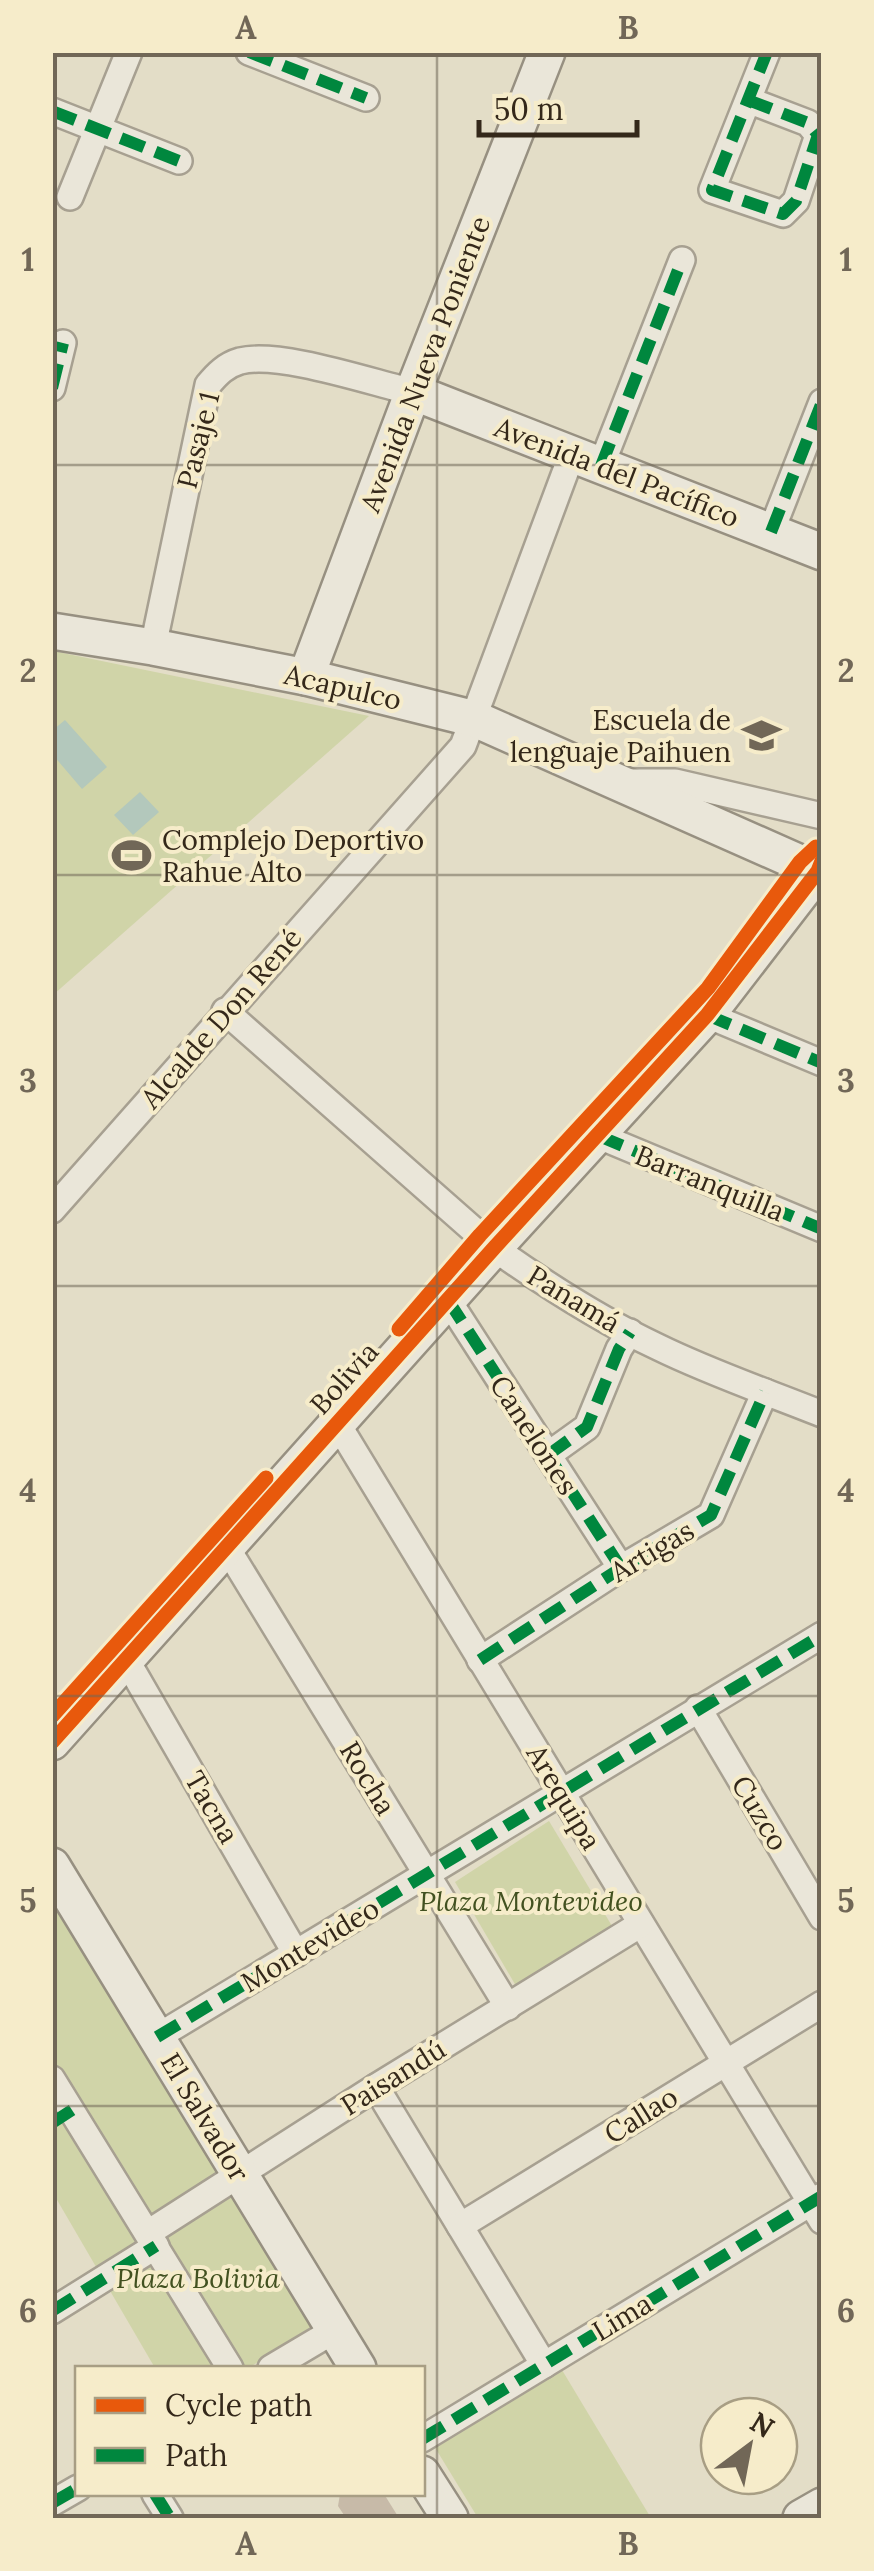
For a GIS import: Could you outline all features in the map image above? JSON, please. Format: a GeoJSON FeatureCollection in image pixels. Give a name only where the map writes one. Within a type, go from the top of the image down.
{"type":"FeatureCollection","features":[{"type":"Feature","properties":{"kind":"street"},"geometry":{"type":"LineString","coordinates":[[70,197],[129,52]]}},
{"type":"Feature","properties":{"kind":"street"},"geometry":{"type":"LineString","coordinates":[[249,52],[366,98]]}},
{"type":"Feature","properties":{"kind":"street","name":"Avenida Nueva Poniente"},"geometry":{"type":"LineString","coordinates":[[306,677],[546,52]]}},
{"type":"Feature","properties":{"kind":"street"},"geometry":{"type":"LineString","coordinates":[[748,100],[808,123],[818,135],[796,201],[783,214],[712,190],[767,52]]}},
{"type":"Feature","properties":{"kind":"street"},"geometry":{"type":"LineString","coordinates":[[52,111],[179,161]]}},
{"type":"Feature","properties":{"kind":"street","name":"Alcalde Don René"},"geometry":{"type":"LineString","coordinates":[[52,1210],[463,746],[587,460],[682,260]]}},
{"type":"Feature","properties":{"kind":"street"},"geometry":{"type":"LineString","coordinates":[[52,388],[62,343]]}},
{"type":"Feature","properties":{"kind":"street","name":"Pasaje 1"},"geometry":{"type":"LineString","coordinates":[[152,647],[208,385],[220,371],[240,361],[275,360],[413,392]]}},
{"type":"Feature","properties":{"kind":"street","name":"Avenida del Pacífico"},"geometry":{"type":"LineString","coordinates":[[413,392],[822,552]]}},
{"type":"Feature","properties":{"kind":"street"},"geometry":{"type":"LineString","coordinates":[[771,532],[822,402]]}},
{"type":"Feature","properties":{"kind":"street","name":"Acapulco"},"geometry":{"type":"LineString","coordinates":[[52,631],[306,677],[475,719],[820,868]]}},
{"type":"Feature","properties":{"kind":"street","name":"Acapulco"},"geometry":{"type":"LineString","coordinates":[[622,782],[675,782],[822,816]]}},
{"type":"Feature","properties":{"kind":"street","name":"Bolivia"},"geometry":{"type":"LineString","coordinates":[[52,1742],[494,1248],[708,1016],[820,868]]}},
{"type":"Feature","properties":{"kind":"street","name":"Panamá"},"geometry":{"type":"LineString","coordinates":[[226,1012],[494,1248],[566,1297],[710,1370],[822,1414]]}},
{"type":"Feature","properties":{"kind":"street"},"geometry":{"type":"LineString","coordinates":[[708,1016],[822,1064]]}},
{"type":"Feature","properties":{"kind":"street","name":"Barranquilla"},"geometry":{"type":"LineString","coordinates":[[599,1136],[822,1228]]}},
{"type":"Feature","properties":{"kind":"street","name":"Canelones"},"geometry":{"type":"LineString","coordinates":[[448,1300],[621,1568]]}},
{"type":"Feature","properties":{"kind":"street"},"geometry":{"type":"LineString","coordinates":[[548,1456],[587,1427],[619,1349],[630,1332]]}},
{"type":"Feature","properties":{"kind":"street","name":"Artigas"},"geometry":{"type":"LineString","coordinates":[[480,1660],[711,1515],[765,1392]]}},
{"type":"Feature","properties":{"kind":"street","name":"Arequipa"},"geometry":{"type":"LineString","coordinates":[[337,1423],[725,2063],[818,2207]]}},
{"type":"Feature","properties":{"kind":"street","name":"Rocha"},"geometry":{"type":"LineString","coordinates":[[227,1548],[508,2007]]}},
{"type":"Feature","properties":{"kind":"street","name":"Montevideo"},"geometry":{"type":"LineString","coordinates":[[157,2037],[822,1635]]}},
{"type":"Feature","properties":{"kind":"street","name":"Tacna"},"geometry":{"type":"LineString","coordinates":[[127,1660],[296,1954]]}},
{"type":"Feature","properties":{"kind":"street","name":"Cuzco"},"geometry":{"type":"LineString","coordinates":[[698,1708],[822,1917]]}},
{"type":"Feature","properties":{"kind":"street","name":"El Salvador"},"geometry":{"type":"LineString","coordinates":[[52,1866],[357,2366]]}},
{"type":"Feature","properties":{"kind":"street","name":"Paisandú"},"geometry":{"type":"LineString","coordinates":[[52,2311],[240,2173],[641,1924]]}},
{"type":"Feature","properties":{"kind":"street","name":"Callao"},"geometry":{"type":"LineString","coordinates":[[460,2226],[822,2004]]}},
{"type":"Feature","properties":{"kind":"street"},"geometry":{"type":"LineString","coordinates":[[52,2078],[62,2116],[152,2240],[229,2366]]}},
{"type":"Feature","properties":{"kind":"street"},"geometry":{"type":"LineString","coordinates":[[376,2087],[544,2364]]}},
{"type":"Feature","properties":{"kind":"street","name":"Lima"},"geometry":{"type":"LineString","coordinates":[[425,2437],[818,2207]]}},
{"type":"Feature","properties":{"kind":"street"},"geometry":{"type":"LineString","coordinates":[[274,2366],[334,2330]]}},
{"type":"Feature","properties":{"kind":"street"},"geometry":{"type":"LineString","coordinates":[[425,2479],[450,2518]]}},
{"type":"Feature","properties":{"kind":"street"},"geometry":{"type":"LineString","coordinates":[[52,2503],[75,2490]]}},
{"type":"Feature","properties":{"kind":"street"},"geometry":{"type":"LineString","coordinates":[[156,2496],[170,2518]]}},
{"type":"Feature","properties":{"kind":"street"},"geometry":{"type":"LineString","coordinates":[[801,2518],[822,2506]]}},
{"type":"Feature","properties":{"kind":"green space","name":"Complejo Deportivo Rahue Alto"},"geometry":{"type":"Polygon","coordinates":[[[53,651],[369,716],[53,995],[53,651]]]}},
{"type":"Feature","properties":{"kind":"green space","name":"Plaza Montevideo"},"geometry":{"type":"Polygon","coordinates":[[[549,1821],[612,1926],[516,1986],[455,1882],[549,1821]]]}},
{"type":"Feature","properties":{"kind":"green space","name":"Plaza Bolivia"},"geometry":{"type":"Polygon","coordinates":[[[52,1892],[323,2323],[251,2366],[154,2366],[53,2193],[52,1892]]]}},
{"type":"Feature","properties":{"kind":"green space"},"geometry":{"type":"Polygon","coordinates":[[[559,2365],[651,2518],[478,2518],[431,2441],[559,2365]]]}},
{"type":"Feature","properties":{"kind":"shaded area"},"geometry":{"type":"Polygon","coordinates":[[[65,720],[107,767],[82,789],[53,755],[53,730],[65,720]]]}},
{"type":"Feature","properties":{"kind":"shaded area"},"geometry":{"type":"Polygon","coordinates":[[[140,792],[159,812],[133,835],[114,815],[140,792]]]}},
{"type":"Feature","properties":{"kind":"building"},"geometry":{"type":"Polygon","coordinates":[[[340,2496],[385,2496],[399,2518],[346,2518],[338,2506],[340,2496]]]}},
{"type":"Feature","properties":{"kind":"marked path"},"geometry":{"type":"LineString","coordinates":[[249,52],[366,98]]}},
{"type":"Feature","properties":{"kind":"marked path"},"geometry":{"type":"LineString","coordinates":[[748,100],[808,123],[818,135],[796,201],[783,214],[712,190],[767,52]]}},
{"type":"Feature","properties":{"kind":"marked path"},"geometry":{"type":"LineString","coordinates":[[52,111],[179,161]]}},
{"type":"Feature","properties":{"kind":"marked path"},"geometry":{"type":"LineString","coordinates":[[601,466],[682,260]]}},
{"type":"Feature","properties":{"kind":"marked path"},"geometry":{"type":"LineString","coordinates":[[52,388],[63,343]]}},
{"type":"Feature","properties":{"kind":"marked path"},"geometry":{"type":"LineString","coordinates":[[771,532],[822,402]]}},
{"type":"Feature","properties":{"kind":"marked path"},"geometry":{"type":"LineString","coordinates":[[707,1015],[822,1063]]}},
{"type":"Feature","properties":{"kind":"marked path"},"geometry":{"type":"LineString","coordinates":[[599,1136],[822,1229]]}},
{"type":"Feature","properties":{"kind":"marked path"},"geometry":{"type":"LineString","coordinates":[[448,1300],[621,1568]]}},
{"type":"Feature","properties":{"kind":"marked path"},"geometry":{"type":"LineString","coordinates":[[548,1455],[587,1427],[619,1349],[630,1332]]}},
{"type":"Feature","properties":{"kind":"marked path"},"geometry":{"type":"LineString","coordinates":[[480,1660],[711,1515],[765,1392]]}},
{"type":"Feature","properties":{"kind":"marked path"},"geometry":{"type":"LineString","coordinates":[[157,2037],[822,1635]]}},
{"type":"Feature","properties":{"kind":"marked path"},"geometry":{"type":"LineString","coordinates":[[52,2123],[72,2110]]}},
{"type":"Feature","properties":{"kind":"marked path"},"geometry":{"type":"LineString","coordinates":[[425,2437],[822,2196]]}},
{"type":"Feature","properties":{"kind":"marked path"},"geometry":{"type":"LineString","coordinates":[[52,2311],[156,2246]]}},
{"type":"Feature","properties":{"kind":"marked path"},"geometry":{"type":"LineString","coordinates":[[52,2503],[75,2490]]}},
{"type":"Feature","properties":{"kind":"marked path"},"geometry":{"type":"LineString","coordinates":[[156,2496],[170,2518]]}},
{"type":"Feature","properties":{"kind":"cycle path"},"geometry":{"type":"LineString","coordinates":[[399,1329],[480,1235],[708,988],[800,862],[816,847],[822,849]]}},
{"type":"Feature","properties":{"kind":"cycle path"},"geometry":{"type":"LineString","coordinates":[[52,1742],[707,1015],[822,861]]}},
{"type":"Feature","properties":{"kind":"cycle path"},"geometry":{"type":"LineString","coordinates":[[52,1716],[266,1478]]}},
{"type":"Feature","properties":{"kind":"place","name":"Escuela de lenguaje Paihuen"},"geometry":{"type":"Point","coordinates":[761,736]}},
{"type":"Feature","properties":{"kind":"place","name":"Complejo Deportivo Rahue Alto"},"geometry":{"type":"Point","coordinates":[132,856]}}]}
